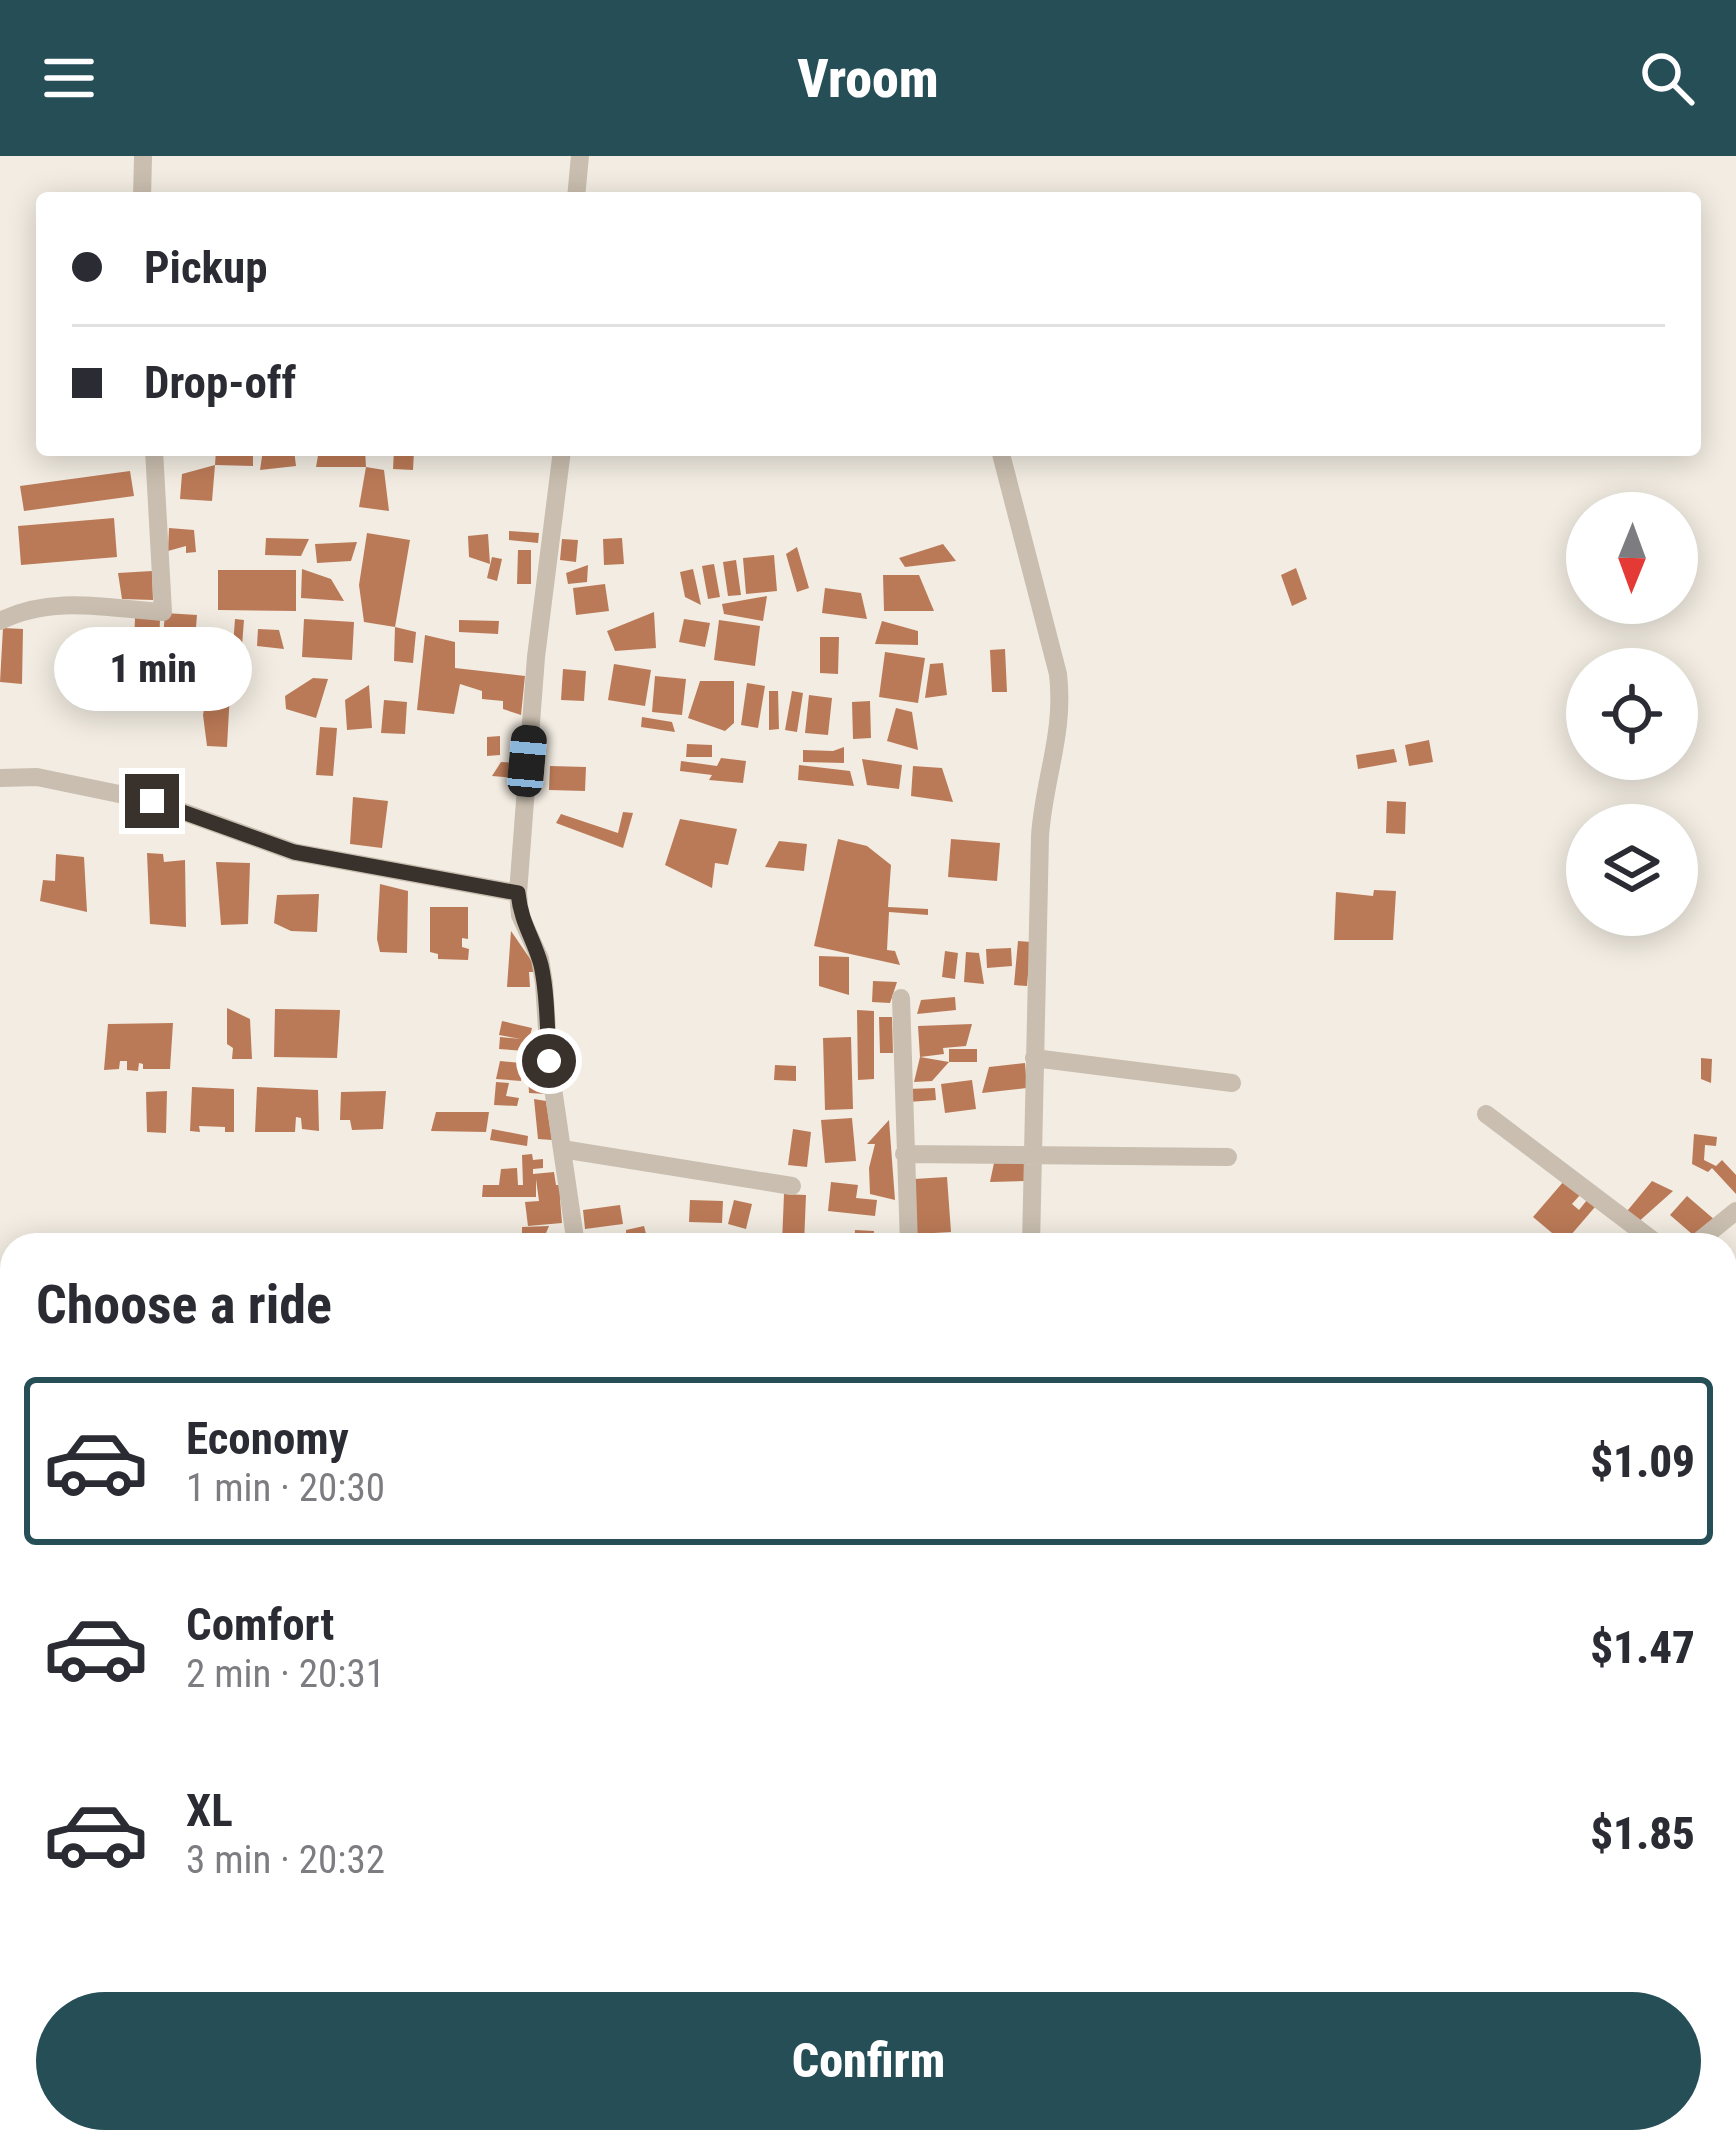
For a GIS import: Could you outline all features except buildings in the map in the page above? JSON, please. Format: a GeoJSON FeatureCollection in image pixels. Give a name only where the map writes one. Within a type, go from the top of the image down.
{"type":"FeatureCollection","features":[{"type":"Feature","properties":{"kind":"street"},"geometry":{"type":"LineString","coordinates":[[142,192],[143,156]]}},
{"type":"Feature","properties":{"kind":"street"},"geometry":{"type":"LineString","coordinates":[[577,192],[580,156]]}},
{"type":"Feature","properties":{"kind":"street"},"geometry":{"type":"LineString","coordinates":[[0,621],[49,604],[163,612],[154,456]]}},
{"type":"Feature","properties":{"kind":"street"},"geometry":{"type":"LineString","coordinates":[[561,456],[536,657],[518,893],[520,915],[540,959],[544,983],[549,1061],[574,1233]]}},
{"type":"Feature","properties":{"kind":"street"},"geometry":{"type":"LineString","coordinates":[[1002,456],[1058,674],[1062,709],[1042,802],[1031,1233]]}},
{"type":"Feature","properties":{"kind":"street"},"geometry":{"type":"LineString","coordinates":[[0,778],[37,777],[152,801],[294,852],[518,893]]}},
{"type":"Feature","properties":{"kind":"street"},"geometry":{"type":"LineString","coordinates":[[901,998],[908,1233]]}},
{"type":"Feature","properties":{"kind":"street"},"geometry":{"type":"LineString","coordinates":[[1034,1058],[1232,1083]]}},
{"type":"Feature","properties":{"kind":"street"},"geometry":{"type":"LineString","coordinates":[[1486,1114],[1643,1233]]}},
{"type":"Feature","properties":{"kind":"street"},"geometry":{"type":"LineString","coordinates":[[562,1149],[792,1186]]}},
{"type":"Feature","properties":{"kind":"street"},"geometry":{"type":"LineString","coordinates":[[904,1154],[1228,1157]]}},
{"type":"Feature","properties":{"kind":"street"},"geometry":{"type":"LineString","coordinates":[[1708,1233],[1736,1210]]}},
{"type":"Feature","properties":{"kind":"route"},"geometry":{"type":"LineString","coordinates":[[152,801],[294,852],[518,893],[526,935],[540,959],[549,1061]]}}]}
